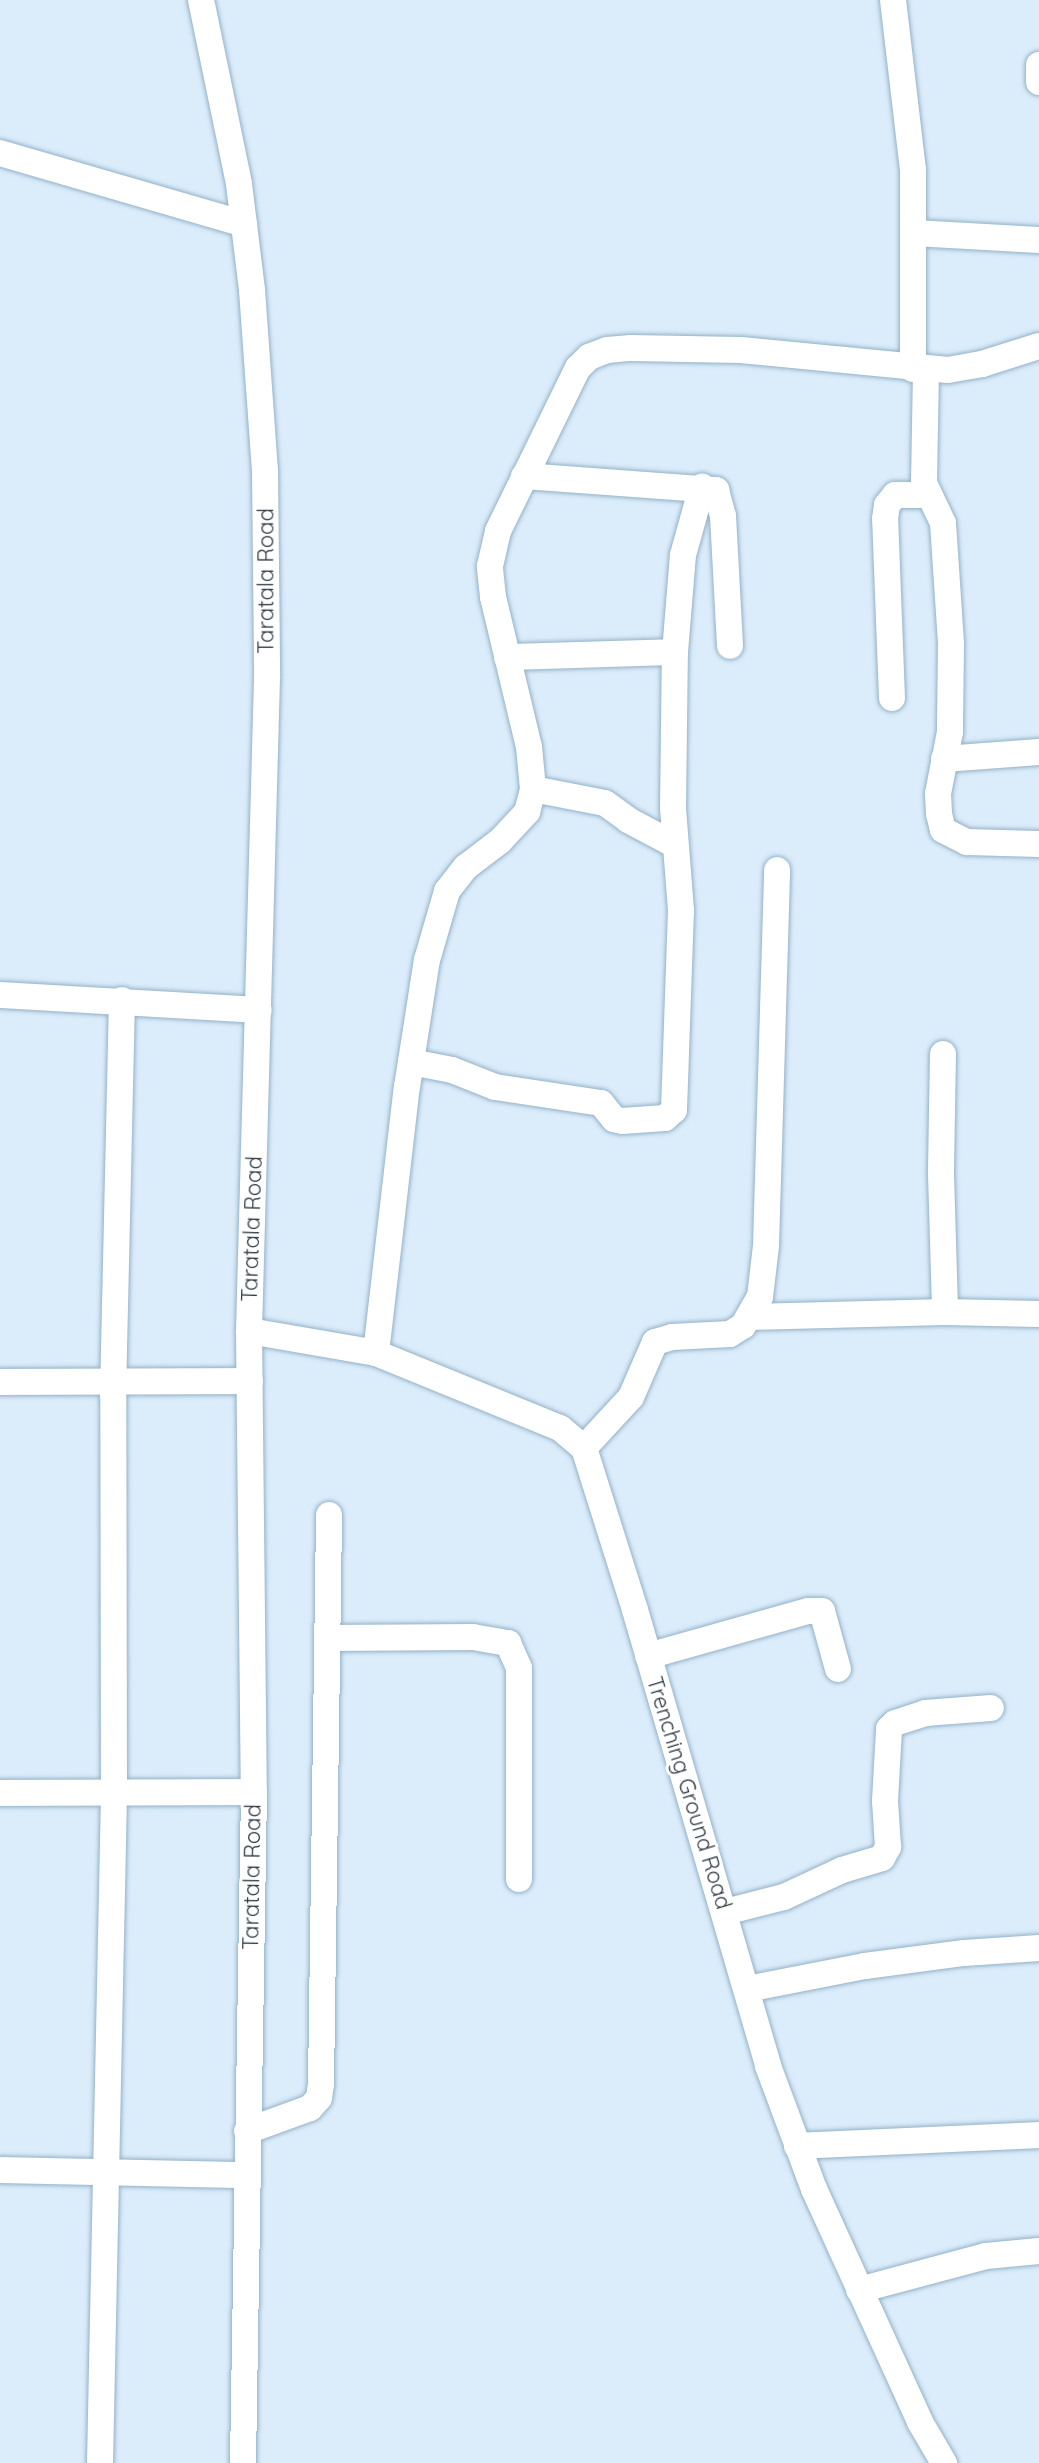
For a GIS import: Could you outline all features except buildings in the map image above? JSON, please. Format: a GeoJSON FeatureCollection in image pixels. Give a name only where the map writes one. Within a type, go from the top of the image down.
{"type":"FeatureCollection","features":[{"type":"Feature","properties":{"kind":"street","name":"Taratala Road"},"geometry":{"type":"LineString","coordinates":[[201,0],[244,224],[265,471],[267,678],[249,1331],[254,1792],[243,2463]]}},
{"type":"Feature","properties":{"kind":"street"},"geometry":{"type":"LineString","coordinates":[[893,0],[907,100],[924,483],[943,523],[946,547],[951,644],[950,732],[938,794],[943,830],[967,842],[1039,844]]}},
{"type":"Feature","properties":{"kind":"street"},"geometry":{"type":"LineString","coordinates":[[1039,65],[1039,82]]}},
{"type":"Feature","properties":{"kind":"street"},"geometry":{"type":"LineString","coordinates":[[0,153],[244,224]]}},
{"type":"Feature","properties":{"kind":"street"},"geometry":{"type":"LineString","coordinates":[[914,233],[1039,240]]}},
{"type":"Feature","properties":{"kind":"street"},"geometry":{"type":"LineString","coordinates":[[376,1353],[411,1062],[427,960],[447,891],[466,867],[500,841],[527,812],[533,789],[529,747],[493,597],[490,566],[498,531],[578,368],[589,357],[607,350],[741,350],[919,369],[982,364],[1039,346]]}},
{"type":"Feature","properties":{"kind":"street"},"geometry":{"type":"LineString","coordinates":[[524,476],[716,490],[721,500],[730,646]]}},
{"type":"Feature","properties":{"kind":"street"},"geometry":{"type":"LineString","coordinates":[[411,1062],[452,1070],[495,1087],[601,1103],[614,1119],[622,1121],[670,1115],[675,1104],[681,910],[675,845],[675,652],[683,555],[702,487]]}},
{"type":"Feature","properties":{"kind":"street"},"geometry":{"type":"LineString","coordinates":[[892,698],[887,505],[895,495],[929,495]]}},
{"type":"Feature","properties":{"kind":"street"},"geometry":{"type":"LineString","coordinates":[[507,657],[675,652]]}},
{"type":"Feature","properties":{"kind":"street"},"geometry":{"type":"LineString","coordinates":[[944,759],[1039,752]]}},
{"type":"Feature","properties":{"kind":"street"},"geometry":{"type":"LineString","coordinates":[[533,789],[605,803],[628,820],[675,845]]}},
{"type":"Feature","properties":{"kind":"street"},"geometry":{"type":"LineString","coordinates":[[249,1331],[376,1353],[560,1428],[584,1448],[631,1397],[655,1342],[672,1337],[730,1334],[750,1317],[760,1297],[766,1246],[777,870]]}},
{"type":"Feature","properties":{"kind":"street"},"geometry":{"type":"LineString","coordinates":[[0,995],[259,1010]]}},
{"type":"Feature","properties":{"kind":"street"},"geometry":{"type":"LineString","coordinates":[[100,2463],[114,1792],[114,1380],[122,1000]]}},
{"type":"Feature","properties":{"kind":"street"},"geometry":{"type":"LineString","coordinates":[[943,1054],[941,1174],[945,1312]]}},
{"type":"Feature","properties":{"kind":"street"},"geometry":{"type":"LineString","coordinates":[[750,1317],[945,1312],[1039,1314]]}},
{"type":"Feature","properties":{"kind":"street"},"geometry":{"type":"LineString","coordinates":[[0,1382],[250,1381]]}},
{"type":"Feature","properties":{"kind":"street","name":"Trenching Ground Road"},"geometry":{"type":"LineString","coordinates":[[584,1448],[725,1912],[768,2066],[797,2146],[859,2290],[920,2422],[944,2463]]}},
{"type":"Feature","properties":{"kind":"street"},"geometry":{"type":"LineString","coordinates":[[247,2131],[310,2108],[319,2098],[321,2084],[329,1515]]}},
{"type":"Feature","properties":{"kind":"street"},"geometry":{"type":"LineString","coordinates":[[648,1656],[808,1611],[822,1611],[838,1669]]}},
{"type":"Feature","properties":{"kind":"street"},"geometry":{"type":"LineString","coordinates":[[328,1638],[473,1637],[508,1643],[519,1668],[519,1879]]}},
{"type":"Feature","properties":{"kind":"street"},"geometry":{"type":"LineString","coordinates":[[725,1912],[784,1897],[842,1870],[882,1858],[888,1847],[885,1801],[889,1729],[895,1723],[925,1713],[991,1708]]}},
{"type":"Feature","properties":{"kind":"street"},"geometry":{"type":"LineString","coordinates":[[0,1793],[254,1792]]}},
{"type":"Feature","properties":{"kind":"street"},"geometry":{"type":"LineString","coordinates":[[747,1989],[865,1966],[964,1953],[1039,1948]]}},
{"type":"Feature","properties":{"kind":"street"},"geometry":{"type":"LineString","coordinates":[[797,2146],[1039,2135]]}},
{"type":"Feature","properties":{"kind":"street"},"geometry":{"type":"LineString","coordinates":[[0,2170],[248,2175]]}},
{"type":"Feature","properties":{"kind":"street"},"geometry":{"type":"LineString","coordinates":[[859,2290],[986,2256],[1039,2251]]}}]}
